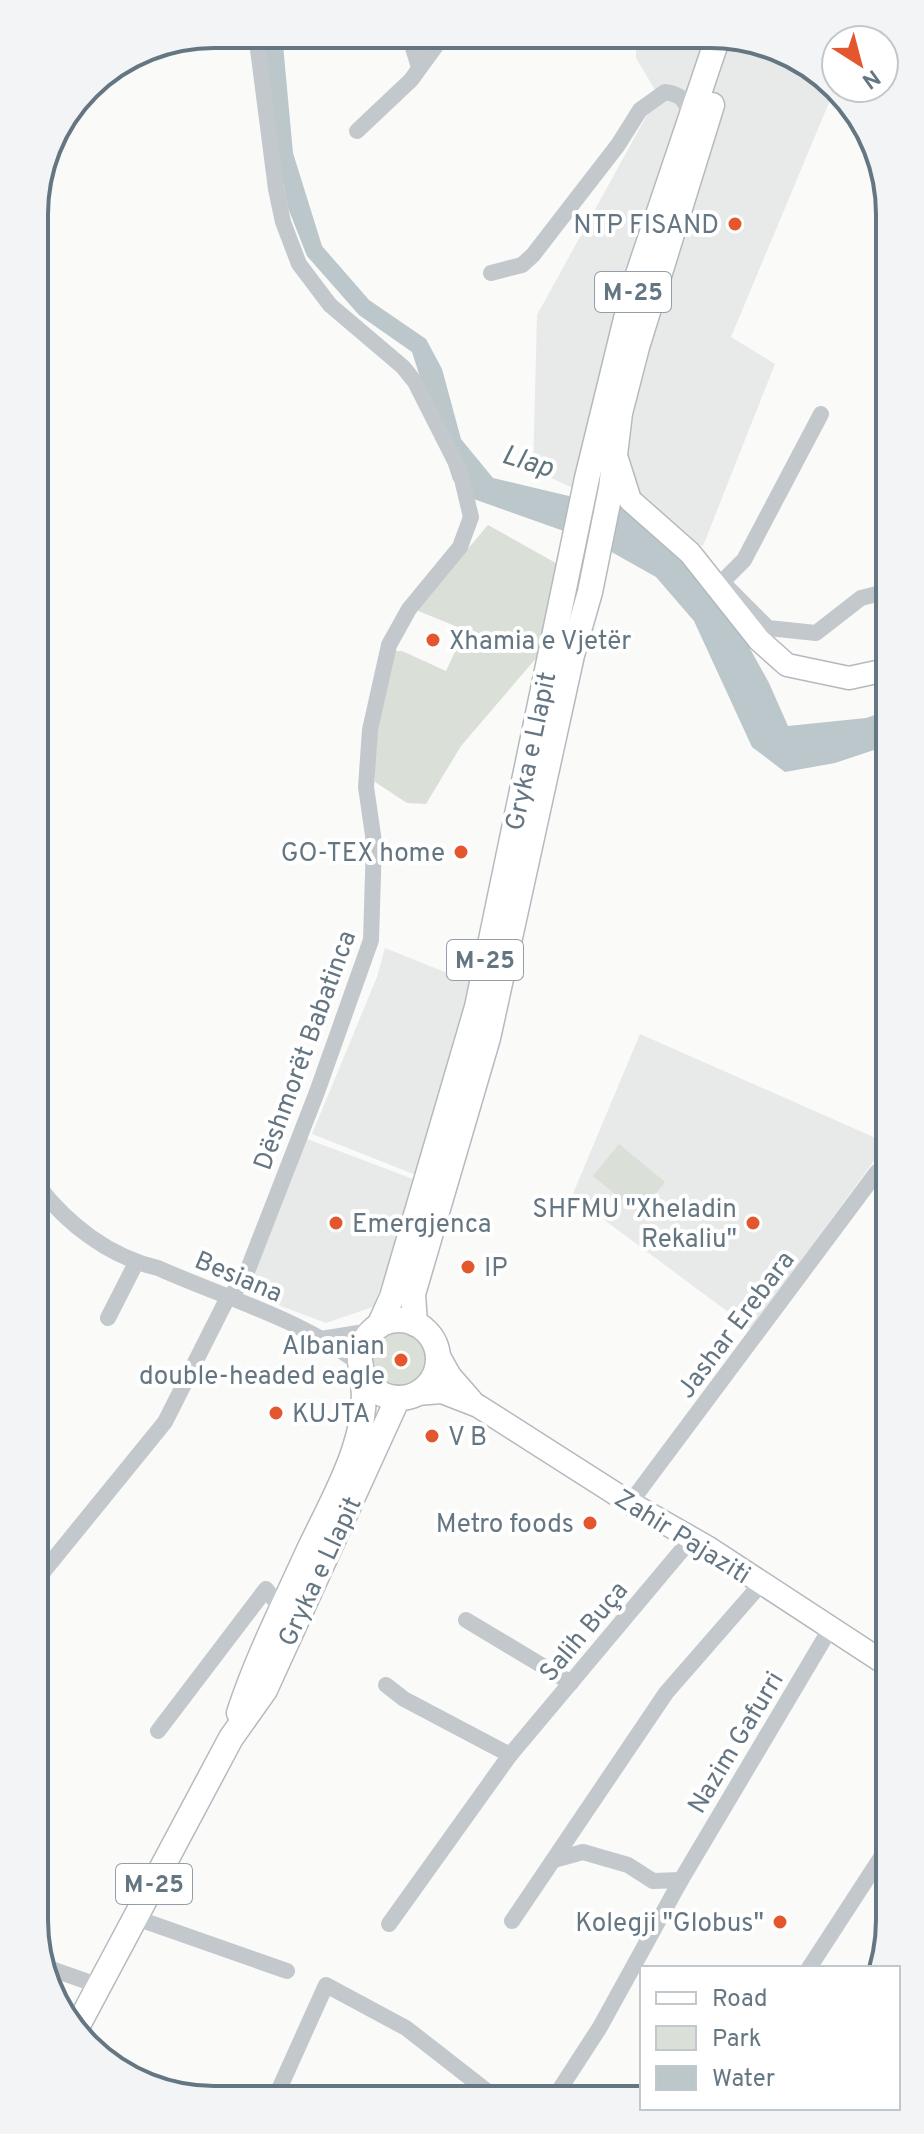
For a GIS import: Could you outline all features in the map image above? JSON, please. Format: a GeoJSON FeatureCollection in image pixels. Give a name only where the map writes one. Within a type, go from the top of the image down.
{"type":"FeatureCollection","features":[{"type":"Feature","properties":{"kind":"main road","name":"Gryka e Llapit"},"geometry":{"type":"LineString","coordinates":[[375,1328],[392,1297],[477,1007],[563,587],[634,286],[723,49]]}},
{"type":"Feature","properties":{"kind":"main road","name":"Gryka e Llapit"},"geometry":{"type":"LineString","coordinates":[[415,1324],[413,1294],[488,1038],[572,655],[618,482],[615,450],[637,347],[697,116]]}},
{"type":"Feature","properties":{"kind":"main road"},"geometry":{"type":"LineString","coordinates":[[618,482],[630,500],[690,553],[759,640],[787,665],[849,678],[876,672]]}},
{"type":"Feature","properties":{"kind":"main road"},"geometry":{"type":"LineString","coordinates":[[375,1328],[396,1320],[415,1324],[430,1335],[437,1353]]}},
{"type":"Feature","properties":{"kind":"main road","name":"M-25"},"geometry":{"type":"LineString","coordinates":[[361,1369],[362,1347],[375,1328]]}},
{"type":"Feature","properties":{"kind":"main road","name":"M-25"},"geometry":{"type":"LineString","coordinates":[[407,1396],[432,1380],[437,1353]]}},
{"type":"Feature","properties":{"kind":"main road","name":"Zahir Pajaziti"},"geometry":{"type":"LineString","coordinates":[[437,1353],[450,1376],[478,1406]]}},
{"type":"Feature","properties":{"kind":"main road","name":"Gryka e Llapit"},"geometry":{"type":"LineString","coordinates":[[231,1738],[255,1664],[354,1450],[365,1400],[361,1369]]}},
{"type":"Feature","properties":{"kind":"main road"},"geometry":{"type":"LineString","coordinates":[[361,1369],[373,1388],[407,1396]]}},
{"type":"Feature","properties":{"kind":"main road","name":"Zahir Pajaziti"},"geometry":{"type":"LineString","coordinates":[[407,1396],[442,1392],[478,1406],[630,1503],[692,1538],[876,1658]]}},
{"type":"Feature","properties":{"kind":"main road","name":"Gryka e Llapit"},"geometry":{"type":"LineString","coordinates":[[81,2020],[231,1738],[265,1690],[407,1396]]}},
{"type":"Feature","properties":{"kind":"street","name":"Dëshmorët Babatinca"},"geometry":{"type":"LineString","coordinates":[[48,1566],[165,1422],[227,1299],[243,1282],[366,962],[374,926],[374,842],[366,787],[370,730],[389,645],[409,609],[460,547],[471,517],[460,471],[415,382],[376,342],[330,305],[299,264],[283,222],[276,189],[258,48]]}},
{"type":"Feature","properties":{"kind":"street"},"geometry":{"type":"LineString","coordinates":[[413,48],[419,67]]}},
{"type":"Feature","properties":{"kind":"street"},"geometry":{"type":"LineString","coordinates":[[357,131],[434,48]]}},
{"type":"Feature","properties":{"kind":"street"},"geometry":{"type":"LineString","coordinates":[[491,273],[522,265],[533,255],[618,145],[640,110],[665,92],[676,94],[697,116]]}},
{"type":"Feature","properties":{"kind":"street"},"geometry":{"type":"LineString","coordinates":[[821,414],[744,560],[722,582],[768,628],[816,633],[861,598],[876,594]]}},
{"type":"Feature","properties":{"kind":"street","name":"Jashar Erebara"},"geometry":{"type":"LineString","coordinates":[[630,1503],[876,1185]]}},
{"type":"Feature","properties":{"kind":"street","name":"Besiana"},"geometry":{"type":"LineString","coordinates":[[48,1198],[65,1219],[136,1263],[158,1268],[321,1339],[361,1369]]}},
{"type":"Feature","properties":{"kind":"street"},"geometry":{"type":"LineString","coordinates":[[108,1318],[136,1263]]}},
{"type":"Feature","properties":{"kind":"street"},"geometry":{"type":"LineString","coordinates":[[321,1339],[375,1328]]}},
{"type":"Feature","properties":{"kind":"street","name":"Salih Buça"},"geometry":{"type":"LineString","coordinates":[[390,1922],[510,1755],[692,1538]]}},
{"type":"Feature","properties":{"kind":"street"},"geometry":{"type":"LineString","coordinates":[[512,1921],[666,1693],[761,1584]]}},
{"type":"Feature","properties":{"kind":"street","name":"Gryka e Llapit"},"geometry":{"type":"LineString","coordinates":[[158,1731],[266,1589],[281,1609]]}},
{"type":"Feature","properties":{"kind":"street"},"geometry":{"type":"LineString","coordinates":[[466,1620],[571,1683]]}},
{"type":"Feature","properties":{"kind":"street","name":"Nazim Gafurri"},"geometry":{"type":"LineString","coordinates":[[562,2086],[600,2027],[681,1880],[830,1629]]}},
{"type":"Feature","properties":{"kind":"street"},"geometry":{"type":"LineString","coordinates":[[386,1685],[404,1699],[510,1755]]}},
{"type":"Feature","properties":{"kind":"street"},"geometry":{"type":"LineString","coordinates":[[554,1860],[583,1852],[628,1865],[653,1881],[681,1880]]}},
{"type":"Feature","properties":{"kind":"street"},"geometry":{"type":"LineString","coordinates":[[810,1966],[876,1865]]}},
{"type":"Feature","properties":{"kind":"street"},"geometry":{"type":"LineString","coordinates":[[136,1918],[287,1971]]}},
{"type":"Feature","properties":{"kind":"street"},"geometry":{"type":"LineString","coordinates":[[57,1971],[100,1986]]}},
{"type":"Feature","properties":{"kind":"street"},"geometry":{"type":"LineString","coordinates":[[281,2086],[326,1985],[406,2028],[475,2086]]}},
{"type":"Feature","properties":{"kind":"shaded area"},"geometry":{"type":"Polygon","coordinates":[[[636,48],[732,49],[764,57],[784,65],[820,89],[820,104],[828,104],[731,337],[775,364],[703,546],[533,470],[537,315],[658,95],[636,58],[636,48]]]}},
{"type":"Feature","properties":{"kind":"shaded area"},"geometry":{"type":"Polygon","coordinates":[[[385,948],[482,987],[416,1175],[312,1134],[377,977],[385,948]]]}},
{"type":"Feature","properties":{"kind":"shaded area"},"geometry":{"type":"Polygon","coordinates":[[[640,1034],[876,1138],[876,1158],[751,1329],[572,1196],[640,1034]]]}},
{"type":"Feature","properties":{"kind":"shaded area"},"geometry":{"type":"Polygon","coordinates":[[[302,1137],[421,1182],[373,1307],[326,1323],[243,1292],[302,1137]]]}},
{"type":"Feature","properties":{"kind":"green space"},"geometry":{"type":"Polygon","coordinates":[[[488,525],[563,567],[550,642],[461,746],[426,804],[407,803],[375,782],[372,759],[395,651],[402,651],[446,671],[465,630],[416,610],[488,525]]]}},
{"type":"Feature","properties":{"kind":"green space"},"geometry":{"type":"Polygon","coordinates":[[[619,1144],[665,1182],[640,1214],[593,1176],[619,1144]]]}},
{"type":"Feature","properties":{"kind":"green space"},"geometry":{"type":"Polygon","coordinates":[[[400,1331],[420,1339],[428,1359],[420,1379],[400,1387],[380,1379],[372,1359],[380,1339],[400,1331]]]}},
{"type":"Feature","properties":{"kind":"water"},"geometry":{"type":"Polygon","coordinates":[[[266,48],[283,48],[293,153],[322,246],[369,300],[426,339],[442,369],[461,439],[493,478],[573,497],[617,500],[717,589],[769,683],[788,726],[876,714],[876,749],[835,763],[785,772],[752,747],[694,621],[656,577],[592,541],[468,497],[453,480],[412,352],[359,315],[307,256],[288,208],[277,153],[266,48]]]}},
{"type":"Feature","properties":{"kind":"place","name":"NTP FISAND"},"geometry":{"type":"Point","coordinates":[735,224]}},
{"type":"Feature","properties":{"kind":"place","name":"Xhamia e Vjetër"},"geometry":{"type":"Point","coordinates":[433,640]}},
{"type":"Feature","properties":{"kind":"place","name":"GO-TEX home"},"geometry":{"type":"Point","coordinates":[461,852]}},
{"type":"Feature","properties":{"kind":"place","name":"Emergjenca"},"geometry":{"type":"Point","coordinates":[336,1223]}},
{"type":"Feature","properties":{"kind":"place","name":"SHFMU \"Xheladin Rekaliu\""},"geometry":{"type":"Point","coordinates":[753,1223]}},
{"type":"Feature","properties":{"kind":"place","name":"IP"},"geometry":{"type":"Point","coordinates":[468,1267]}},
{"type":"Feature","properties":{"kind":"place","name":"Albanian double-headed eagle"},"geometry":{"type":"Point","coordinates":[401,1360]}},
{"type":"Feature","properties":{"kind":"place","name":"KUJTA"},"geometry":{"type":"Point","coordinates":[276,1413]}},
{"type":"Feature","properties":{"kind":"place","name":"V B"},"geometry":{"type":"Point","coordinates":[432,1436]}},
{"type":"Feature","properties":{"kind":"place","name":"Metro foods"},"geometry":{"type":"Point","coordinates":[590,1523]}},
{"type":"Feature","properties":{"kind":"place","name":"Kolegji \"Globus\""},"geometry":{"type":"Point","coordinates":[780,1922]}},
{"type":"Feature","properties":{"kind":"water label","name":"Llap"},"geometry":{"type":"Point","coordinates":[528,460]}}]}
